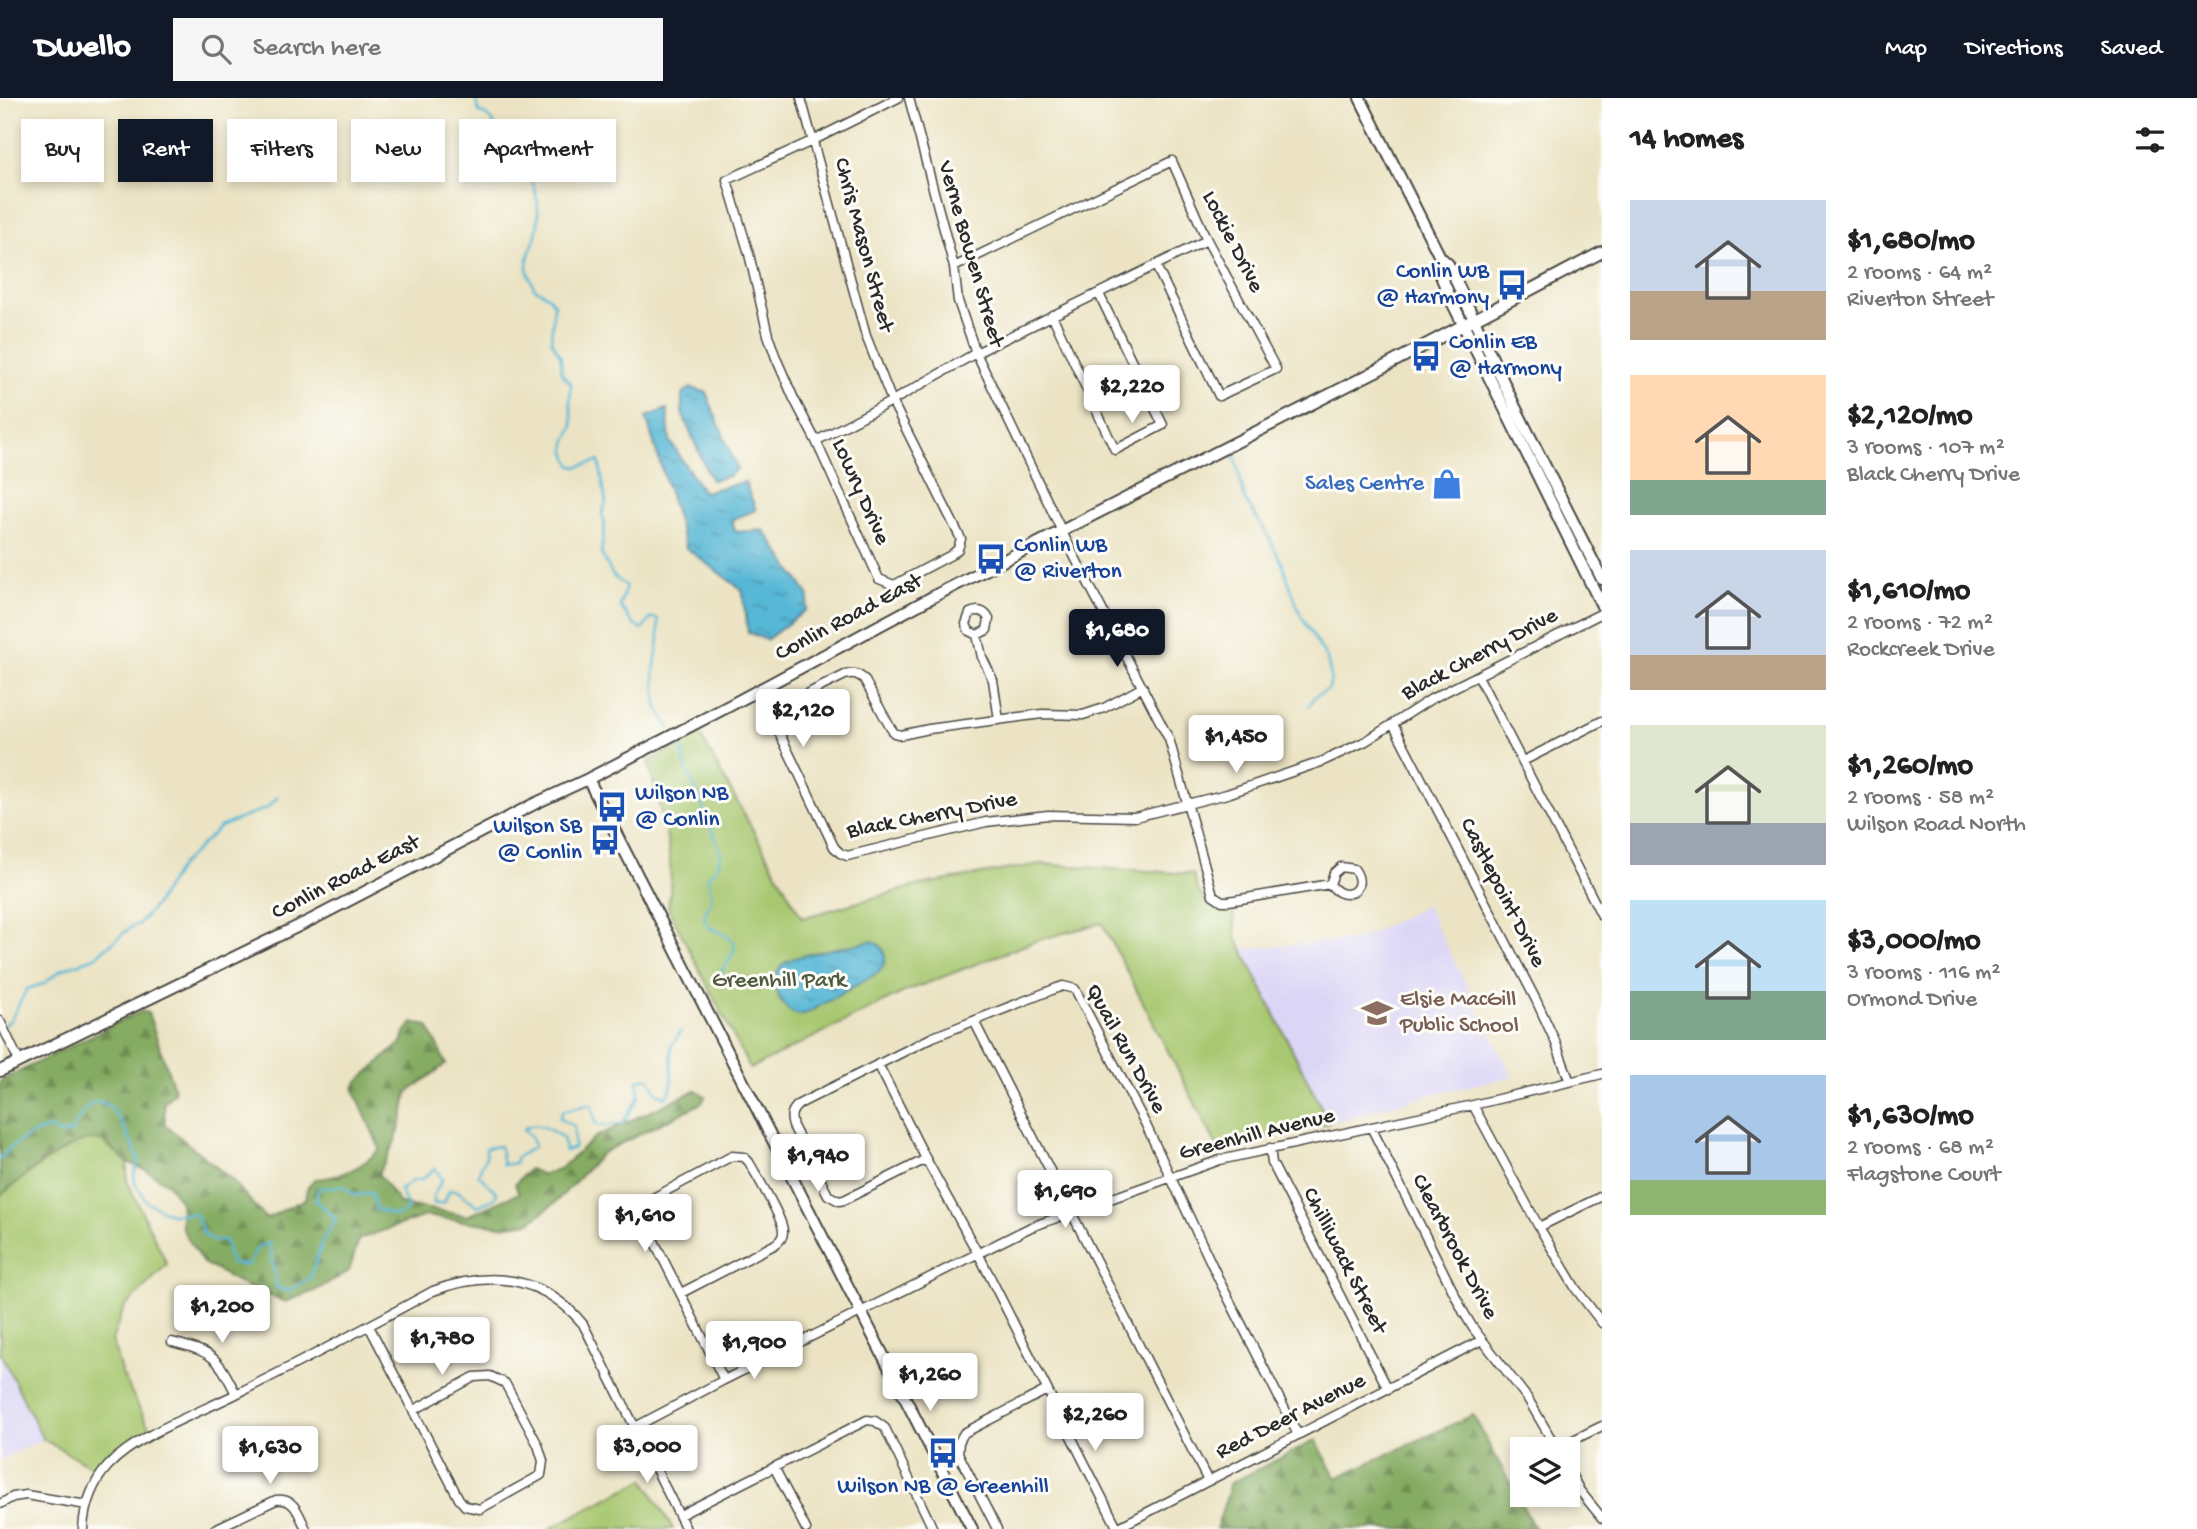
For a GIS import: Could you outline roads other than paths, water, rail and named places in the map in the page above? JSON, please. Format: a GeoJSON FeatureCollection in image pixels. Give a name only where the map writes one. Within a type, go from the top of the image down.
{"type":"FeatureCollection","features":[{"type":"Feature","properties":{"kind":"street","name":"Chris Mason Street"},"geometry":{"type":"LineString","coordinates":[[801,98],[866,336],[892,401]]}},
{"type":"Feature","properties":{"kind":"street"},"geometry":{"type":"LineString","coordinates":[[814,140],[898,98]]}},
{"type":"Feature","properties":{"kind":"street","name":"Verne Bowen Street"},"geometry":{"type":"LineString","coordinates":[[909,98],[954,267],[958,301],[976,354],[1061,530],[1169,739],[1211,890],[1217,899],[1230,901],[1330,884]]}},
{"type":"Feature","properties":{"kind":"street"},"geometry":{"type":"LineString","coordinates":[[1360,98],[1440,257],[1448,264],[1516,409],[1602,579]]}},
{"type":"Feature","properties":{"kind":"street","name":"Lowry Drive"},"geometry":{"type":"LineString","coordinates":[[814,140],[727,180],[772,346],[794,399],[879,579],[894,584],[951,555],[958,549],[961,539],[892,401]]}},
{"type":"Feature","properties":{"kind":"street","name":"Lockie Drive"},"geometry":{"type":"LineString","coordinates":[[954,267],[1172,162],[1207,240],[1276,369],[1219,396],[1156,266]]}},
{"type":"Feature","properties":{"kind":"street"},"geometry":{"type":"LineString","coordinates":[[816,441],[976,354],[1207,240]]}},
{"type":"Feature","properties":{"kind":"street","name":"Conlin Road East"},"geometry":{"type":"LineString","coordinates":[[0,1071],[301,925],[587,779],[1061,530],[1246,438],[1602,252]]}},
{"type":"Feature","properties":{"kind":"street"},"geometry":{"type":"LineString","coordinates":[[1440,257],[1438,269],[1462,324],[1602,606]]}},
{"type":"Feature","properties":{"kind":"street"},"geometry":{"type":"LineString","coordinates":[[1052,315],[1115,450],[1163,425],[1099,294]]}},
{"type":"Feature","properties":{"kind":"street","name":"Black Cherry Drive"},"geometry":{"type":"LineString","coordinates":[[1143,687],[1104,708],[1083,715],[1042,714],[901,735],[894,733],[890,727],[864,679],[859,674],[852,673],[780,707],[775,720],[834,847],[847,856],[986,822],[1048,815],[1135,817],[1227,794],[1321,762],[1366,741],[1431,699],[1602,612]]}},
{"type":"Feature","properties":{"kind":"street"},"geometry":{"type":"LineString","coordinates":[[977,635],[982,657],[993,680],[999,720]]}},
{"type":"Feature","properties":{"kind":"street"},"geometry":{"type":"LineString","coordinates":[[1478,676],[1602,916]]}},
{"type":"Feature","properties":{"kind":"street"},"geometry":{"type":"LineString","coordinates":[[1523,761],[1602,721]]}},
{"type":"Feature","properties":{"kind":"street","name":"Castlepoint Drive"},"geometry":{"type":"LineString","coordinates":[[1393,724],[1536,1000],[1570,1082]]}},
{"type":"Feature","properties":{"kind":"street"},"geometry":{"type":"LineString","coordinates":[[587,779],[972,1529]]}},
{"type":"Feature","properties":{"kind":"street","name":"Quail Run Drive"},"geometry":{"type":"LineString","coordinates":[[926,1159],[839,1201],[828,1195],[798,1138],[791,1118],[793,1109],[933,1037],[1057,988],[1070,986],[1075,989],[1146,1125],[1221,1284],[1298,1435]]}},
{"type":"Feature","properties":{"kind":"street"},"geometry":{"type":"LineString","coordinates":[[0,1021],[19,1061]]}},
{"type":"Feature","properties":{"kind":"street"},"geometry":{"type":"LineString","coordinates":[[974,1021],[1208,1481]]}},
{"type":"Feature","properties":{"kind":"street"},"geometry":{"type":"LineString","coordinates":[[878,1064],[926,1159],[978,1252],[1118,1529]]}},
{"type":"Feature","properties":{"kind":"street","name":"Greenhill Avenue"},"geometry":{"type":"LineString","coordinates":[[635,1427],[978,1252],[1031,1227],[1072,1212],[1220,1160],[1474,1105],[1602,1074]]}},
{"type":"Feature","properties":{"kind":"street"},"geometry":{"type":"LineString","coordinates":[[1474,1105],[1539,1227],[1576,1289],[1598,1312],[1602,1324]]}},
{"type":"Feature","properties":{"kind":"street","name":"Clearbrook Drive"},"geometry":{"type":"LineString","coordinates":[[1371,1127],[1464,1313],[1528,1399],[1550,1437]]}},
{"type":"Feature","properties":{"kind":"street","name":"Chilliwack Street"},"geometry":{"type":"LineString","coordinates":[[1270,1148],[1272,1163],[1388,1389]]}},
{"type":"Feature","properties":{"kind":"street"},"geometry":{"type":"LineString","coordinates":[[681,1293],[774,1245],[783,1235],[781,1222],[744,1157],[732,1156],[653,1198],[642,1208],[644,1221],[724,1380]]}},
{"type":"Feature","properties":{"kind":"street"},"geometry":{"type":"LineString","coordinates":[[1539,1227],[1602,1196]]}},
{"type":"Feature","properties":{"kind":"street"},"geometry":{"type":"LineString","coordinates":[[83,1529],[87,1505],[100,1476],[137,1443],[433,1292],[468,1280],[483,1278],[512,1280],[533,1287],[571,1309],[583,1324],[686,1529]]}},
{"type":"Feature","properties":{"kind":"street"},"geometry":{"type":"LineString","coordinates":[[369,1326],[465,1506],[480,1509],[541,1475],[543,1461],[538,1445],[505,1383],[490,1376],[474,1377],[414,1410]]}},
{"type":"Feature","properties":{"kind":"street","name":"Red Deer Avenue"},"geometry":{"type":"LineString","coordinates":[[1118,1529],[1482,1340]]}},
{"type":"Feature","properties":{"kind":"street"},"geometry":{"type":"LineString","coordinates":[[172,1342],[200,1349],[215,1358],[236,1394]]}},
{"type":"Feature","properties":{"kind":"street"},"geometry":{"type":"LineString","coordinates":[[997,1529],[958,1453],[958,1442],[964,1433],[1048,1390]]}},
{"type":"Feature","properties":{"kind":"street"},"geometry":{"type":"LineString","coordinates":[[680,1515],[861,1422],[875,1421],[885,1428],[933,1529]]}},
{"type":"Feature","properties":{"kind":"street"},"geometry":{"type":"LineString","coordinates":[[1580,1437],[1602,1426]]}},
{"type":"Feature","properties":{"kind":"street"},"geometry":{"type":"LineString","coordinates":[[774,1467],[806,1529]]}},
{"type":"Feature","properties":{"kind":"street"},"geometry":{"type":"LineString","coordinates":[[1580,1491],[1602,1518]]}},
{"type":"Feature","properties":{"kind":"street"},"geometry":{"type":"LineString","coordinates":[[0,1504],[13,1497],[26,1495],[87,1505]]}},
{"type":"Feature","properties":{"kind":"street"},"geometry":{"type":"LineString","coordinates":[[215,1529],[283,1499],[294,1505],[306,1529]]}},
{"type":"Feature","properties":{"kind":"water"},"geometry":{"type":"Polygon","coordinates":[[[691,388],[706,392],[737,469],[729,476],[711,480],[682,413],[682,394],[691,388]]]}},
{"type":"Feature","properties":{"kind":"water"},"geometry":{"type":"Polygon","coordinates":[[[667,409],[670,441],[703,492],[745,482],[756,510],[731,520],[736,532],[764,530],[809,596],[806,610],[766,640],[748,632],[742,590],[686,548],[646,417],[667,409]]]}},
{"type":"Feature","properties":{"kind":"water"},"geometry":{"type":"Polygon","coordinates":[[[872,941],[881,947],[885,954],[879,972],[804,1015],[792,1013],[784,1005],[775,983],[779,969],[786,962],[814,953],[872,941]]]}},
{"type":"Feature","properties":{"kind":"waterway"},"geometry":{"type":"LineString","coordinates":[[475,98],[479,113],[489,117],[502,147],[521,163],[533,185],[538,223],[527,267],[534,288],[549,297],[554,304],[551,340],[561,357],[561,373],[571,383],[573,426],[566,443],[566,452],[571,465],[576,467],[599,461],[606,502],[602,514],[605,523],[601,553],[613,576],[626,586],[620,606],[634,625],[643,629],[651,618],[658,619],[659,640],[654,671],[657,706],[670,729]]}},
{"type":"Feature","properties":{"kind":"waterway"},"geometry":{"type":"LineString","coordinates":[[1234,452],[1245,500],[1282,563],[1301,616],[1327,659],[1331,676],[1329,689],[1314,697],[1309,707]]}},
{"type":"Feature","properties":{"kind":"waterway"},"geometry":{"type":"LineString","coordinates":[[677,741],[721,852],[718,865],[708,877],[712,898],[704,917],[708,927],[726,935],[735,944],[732,955],[717,979]]}},
{"type":"Feature","properties":{"kind":"waterway"},"geometry":{"type":"LineString","coordinates":[[4,1025],[10,1021],[27,989],[43,984],[61,970],[95,957],[131,927],[139,924],[156,904],[180,866],[220,827],[267,808],[278,797]]}},
{"type":"Feature","properties":{"kind":"waterway"},"geometry":{"type":"LineString","coordinates":[[0,1159],[16,1144],[36,1133],[50,1128],[60,1135],[72,1131],[83,1112],[93,1103],[102,1102],[119,1118],[139,1159],[134,1174],[135,1183],[147,1202],[170,1214],[196,1214],[203,1233],[213,1241],[225,1240],[231,1264],[248,1265],[258,1247],[269,1243],[277,1288],[288,1291],[310,1278],[323,1240],[336,1219],[315,1200],[319,1188],[343,1186],[354,1195],[372,1193],[376,1209],[397,1216],[407,1210],[400,1190],[413,1181],[421,1180],[435,1168],[442,1180],[433,1196],[434,1204],[444,1203],[449,1191],[456,1190],[478,1206],[495,1198],[497,1193],[478,1174],[486,1157],[486,1148],[500,1146],[503,1165],[515,1163],[517,1157],[534,1147],[531,1137],[523,1129],[534,1125],[544,1127],[563,1138],[565,1151],[574,1148],[574,1126],[560,1119],[562,1111],[592,1106],[596,1125],[622,1124],[639,1097],[638,1080],[649,1078],[657,1093],[667,1097],[672,1086],[671,1046],[681,1031]]}},
{"type":"Feature","properties":{"kind":"place","name":"Conlin WB @ Harmony"},"geometry":{"type":"Point","coordinates":[1512,285]}},
{"type":"Feature","properties":{"kind":"place","name":"Conlin EB @ Harmony"},"geometry":{"type":"Point","coordinates":[1426,356]}},
{"type":"Feature","properties":{"kind":"place","name":"Sales Centre"},"geometry":{"type":"Point","coordinates":[1447,484]}},
{"type":"Feature","properties":{"kind":"place","name":"Conlin WB @ Riverton"},"geometry":{"type":"Point","coordinates":[991,559]}},
{"type":"Feature","properties":{"kind":"place","name":"Wilson NB @ Conlin"},"geometry":{"type":"Point","coordinates":[612,807]}},
{"type":"Feature","properties":{"kind":"place","name":"Wilson SB @ Conlin"},"geometry":{"type":"Point","coordinates":[605,840]}},
{"type":"Feature","properties":{"kind":"place","name":"Elsie MacGill Public School"},"geometry":{"type":"Point","coordinates":[1377,1013]}},
{"type":"Feature","properties":{"kind":"place","name":"Wilson NB @ Greenhill"},"geometry":{"type":"Point","coordinates":[943,1453]}},
{"type":"Feature","properties":{"kind":"park label","name":"Greenhill Park"},"geometry":{"type":"Point","coordinates":[779,981]}}]}
